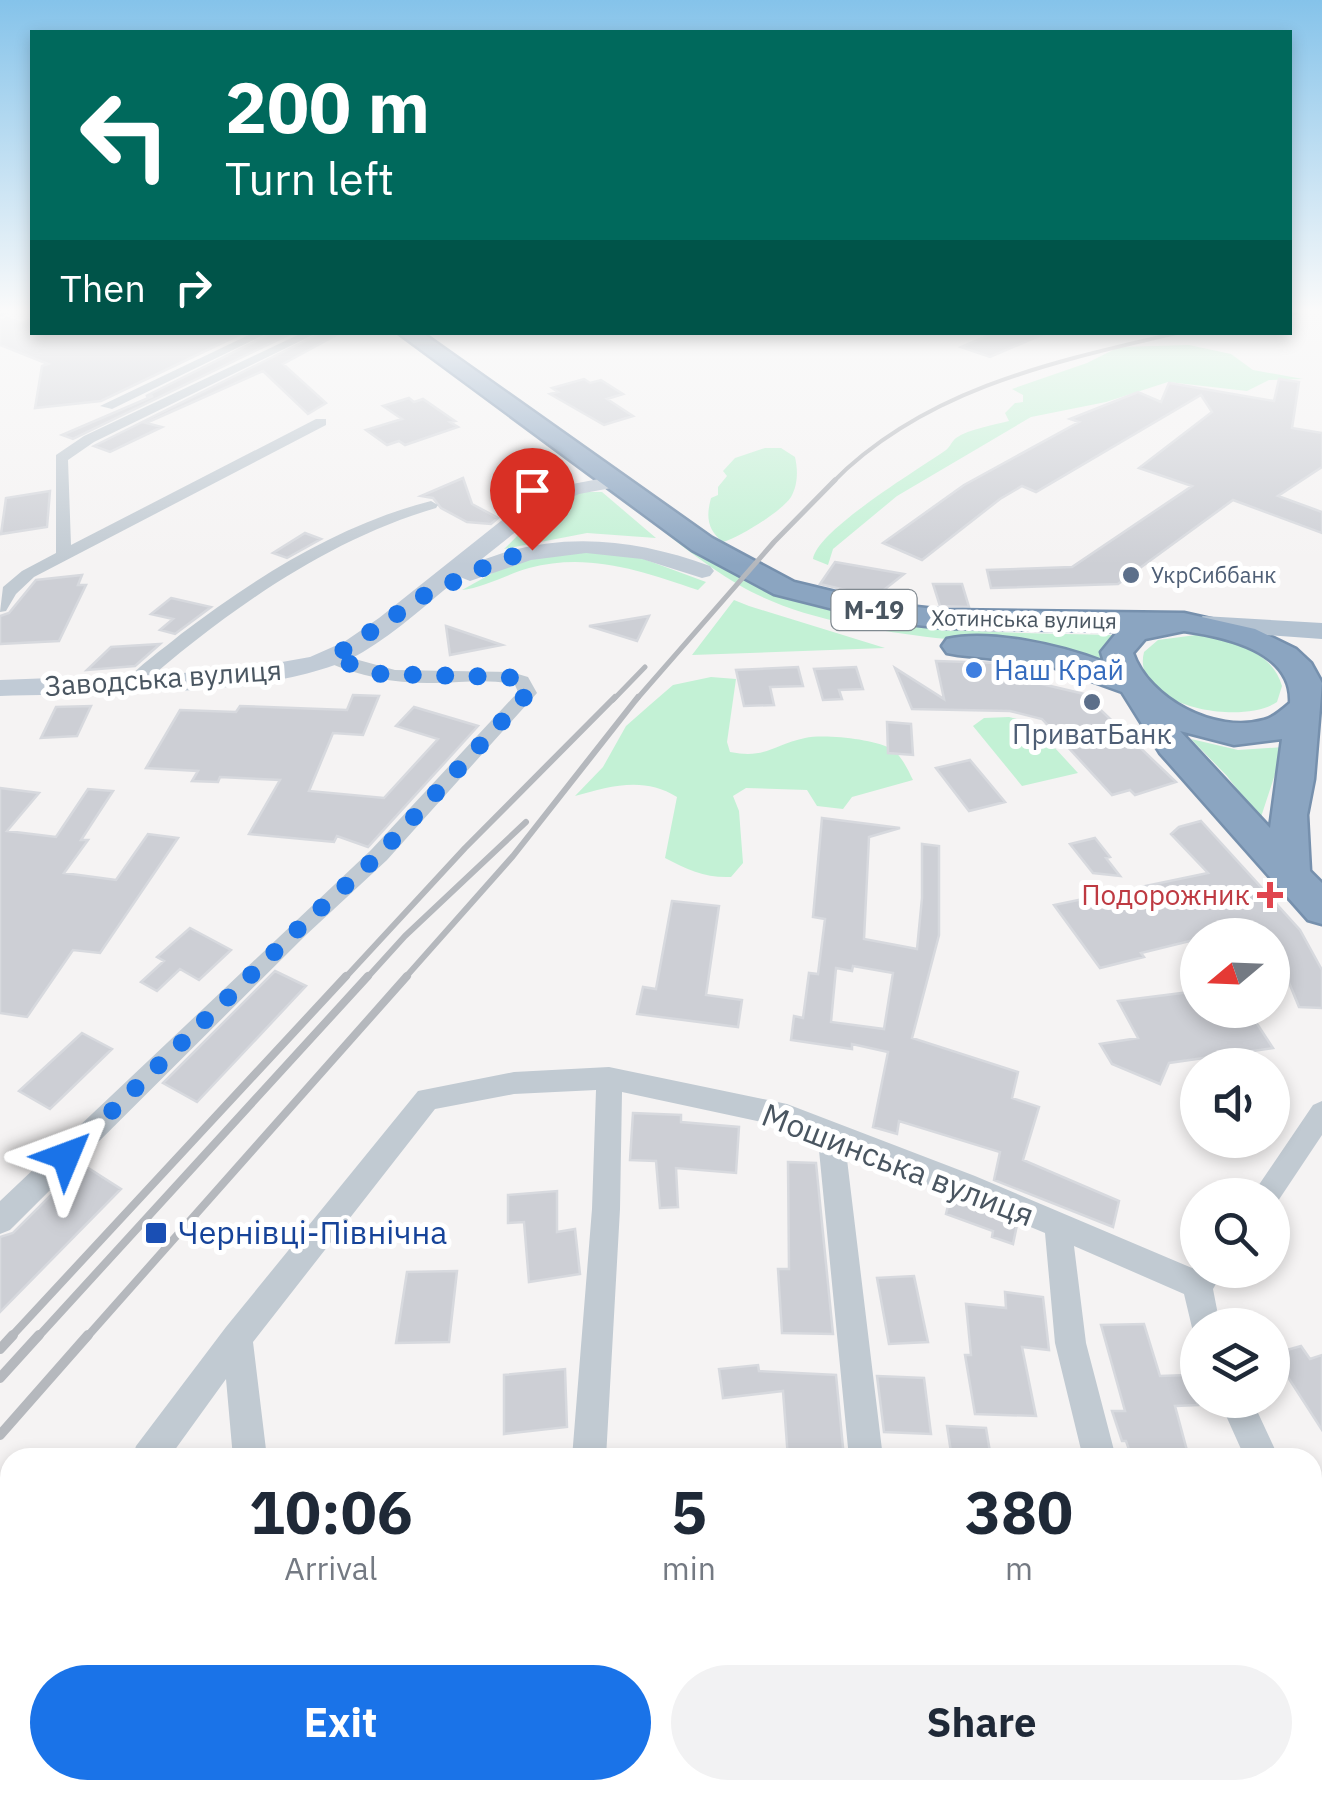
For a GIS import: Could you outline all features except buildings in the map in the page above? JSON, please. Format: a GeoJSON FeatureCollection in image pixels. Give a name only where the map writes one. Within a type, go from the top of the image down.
{"type":"FeatureCollection","features":[{"type":"Feature","properties":{"kind":"highway","name":"Хотинська вулиця"},"geometry":{"type":"LineString","coordinates":[[498,397],[702,544],[761,578],[822,599],[881,612],[944,619],[1167,623]]}},
{"type":"Feature","properties":{"kind":"highway","name":"Хотинська вулиця"},"geometry":{"type":"LineString","coordinates":[[616,482],[618,501],[702,571]]}},
{"type":"Feature","properties":{"kind":"highway","name":"Заводська вулиця"},"geometry":{"type":"LineString","coordinates":[[702,571],[743,596],[820,622],[912,642],[1047,652],[1071,658],[1134,691]]}},
{"type":"Feature","properties":{"kind":"highway","name":"М-19"},"geometry":{"type":"LineString","coordinates":[[1291,872],[1288,814],[1310,709],[1308,684],[1289,660],[1244,634],[1202,624],[1167,623],[1137,631],[1120,647],[1118,668],[1134,691],[1184,721],[1236,732],[1268,730],[1310,709]]}},
{"type":"Feature","properties":{"kind":"highway"},"geometry":{"type":"LineString","coordinates":[[1134,691],[1172,745],[1322,909]]}},
{"type":"Feature","properties":{"kind":"main road","name":"Заводська вулиця"},"geometry":{"type":"LineString","coordinates":[[0,688],[259,676],[332,658],[425,595],[534,506],[563,492],[616,482]]}},
{"type":"Feature","properties":{"kind":"main road","name":"Заводська вулиця"},"geometry":{"type":"LineString","coordinates":[[425,595],[496,562],[554,546],[613,546],[702,571]]}},
{"type":"Feature","properties":{"kind":"main road"},"geometry":{"type":"LineString","coordinates":[[1202,624],[1322,631]]}},
{"type":"Feature","properties":{"kind":"street"},"geometry":{"type":"LineString","coordinates":[[107,406],[126,397]]}},
{"type":"Feature","properties":{"kind":"street"},"geometry":{"type":"LineString","coordinates":[[64,557],[62,458],[89,438],[176,397]]}},
{"type":"Feature","properties":{"kind":"street"},"geometry":{"type":"LineString","coordinates":[[0,607],[9,591],[28,574],[321,422]]}},
{"type":"Feature","properties":{"kind":"street"},"geometry":{"type":"LineString","coordinates":[[132,684],[242,601],[354,531],[404,510],[431,505]]}},
{"type":"Feature","properties":{"kind":"street"},"geometry":{"type":"LineString","coordinates":[[0,1220],[379,855],[528,693],[522,681],[508,677],[381,674],[332,658]]}},
{"type":"Feature","properties":{"kind":"street"},"geometry":{"type":"LineString","coordinates":[[591,1448],[606,1208],[609,1078]]}},
{"type":"Feature","properties":{"kind":"street","name":"Мошинська вулиця"},"geometry":{"type":"LineString","coordinates":[[155,1448],[236,1338],[427,1099],[514,1083],[609,1078],[787,1116],[965,1185],[1059,1227],[1180,1269]]}},
{"type":"Feature","properties":{"kind":"street"},"geometry":{"type":"LineString","coordinates":[[1278,1178],[1322,1114]]}},
{"type":"Feature","properties":{"kind":"street"},"geometry":{"type":"LineString","coordinates":[[831,1135],[865,1448]]}},
{"type":"Feature","properties":{"kind":"street"},"geometry":{"type":"LineString","coordinates":[[1059,1227],[1060,1289],[1082,1398],[1097,1448]]}},
{"type":"Feature","properties":{"kind":"street"},"geometry":{"type":"LineString","coordinates":[[236,1338],[249,1448]]}},
{"type":"Feature","properties":{"kind":"street"},"geometry":{"type":"LineString","coordinates":[[1244,1418],[1258,1448]]}},
{"type":"Feature","properties":{"kind":"green space"},"geometry":{"type":"Polygon","coordinates":[[[1023,397],[1122,397],[1031,417],[897,496],[833,549],[828,565],[813,559],[832,532],[850,517],[946,450],[956,438],[1009,421],[1005,413],[1015,403],[1023,402],[1023,397]]]}},
{"type":"Feature","properties":{"kind":"green space"},"geometry":{"type":"Polygon","coordinates":[[[765,448],[781,448],[795,457],[797,477],[793,492],[770,516],[723,542],[711,528],[708,517],[711,498],[718,495],[718,487],[727,476],[723,471],[735,458],[765,448]]]}},
{"type":"Feature","properties":{"kind":"green space"},"geometry":{"type":"Polygon","coordinates":[[[583,492],[602,492],[656,538],[587,533],[504,549],[550,507],[583,492]]]}},
{"type":"Feature","properties":{"kind":"green space"},"geometry":{"type":"Polygon","coordinates":[[[623,498],[735,573],[794,599],[838,612],[975,631],[1113,635],[1104,646],[1102,660],[1040,647],[936,638],[834,621],[784,606],[739,585],[679,544],[623,498]]]}},
{"type":"Feature","properties":{"kind":"green space"},"geometry":{"type":"Polygon","coordinates":[[[581,549],[641,558],[706,582],[698,590],[635,570],[573,562],[529,568],[462,590],[509,564],[581,549]]]}},
{"type":"Feature","properties":{"kind":"green space"},"geometry":{"type":"Polygon","coordinates":[[[734,600],[749,606],[885,648],[692,655],[734,600]]]}},
{"type":"Feature","properties":{"kind":"green space"},"geometry":{"type":"Polygon","coordinates":[[[1196,635],[1235,643],[1269,663],[1282,686],[1277,702],[1261,709],[1216,711],[1192,707],[1154,686],[1144,671],[1144,652],[1158,640],[1196,635]]]}},
{"type":"Feature","properties":{"kind":"green space"},"geometry":{"type":"Polygon","coordinates":[[[711,677],[736,679],[727,742],[730,752],[761,752],[814,737],[860,740],[894,751],[913,780],[852,797],[843,809],[817,806],[807,790],[746,788],[733,796],[739,811],[743,863],[731,877],[705,875],[665,858],[677,797],[639,785],[614,786],[575,796],[603,767],[626,726],[651,704],[673,685],[711,677]]]}},
{"type":"Feature","properties":{"kind":"green space"},"geometry":{"type":"Polygon","coordinates":[[[1009,717],[1032,723],[1078,773],[1022,786],[973,726],[984,718],[1009,717]]]}},
{"type":"Feature","properties":{"kind":"green space"},"geometry":{"type":"Polygon","coordinates":[[[1191,739],[1238,750],[1284,747],[1260,820],[1227,776],[1191,739]]]}},
{"type":"Feature","properties":{"kind":"railway"},"geometry":{"type":"LineString","coordinates":[[832,483],[908,423],[961,397]]}},
{"type":"Feature","properties":{"kind":"railway"},"geometry":{"type":"LineString","coordinates":[[636,700],[774,542],[832,483]]}},
{"type":"Feature","properties":{"kind":"railway"},"geometry":{"type":"LineString","coordinates":[[613,700],[645,667]]}},
{"type":"Feature","properties":{"kind":"railway"},"geometry":{"type":"LineString","coordinates":[[344,979],[465,848],[615,697]]}},
{"type":"Feature","properties":{"kind":"railway"},"geometry":{"type":"LineString","coordinates":[[404,979],[513,856],[638,697]]}},
{"type":"Feature","properties":{"kind":"railway"},"geometry":{"type":"LineString","coordinates":[[366,979],[405,936],[526,822]]}},
{"type":"Feature","properties":{"kind":"railway"},"geometry":{"type":"LineString","coordinates":[[10,1338],[346,976]]}},
{"type":"Feature","properties":{"kind":"railway"},"geometry":{"type":"LineString","coordinates":[[37,1338],[368,976]]}},
{"type":"Feature","properties":{"kind":"railway"},"geometry":{"type":"LineString","coordinates":[[86,1338],[407,976]]}},
{"type":"Feature","properties":{"kind":"railway"},"geometry":{"type":"LineString","coordinates":[[0,1349],[13,1335]]}},
{"type":"Feature","properties":{"kind":"railway"},"geometry":{"type":"LineString","coordinates":[[0,1378],[39,1335]]}},
{"type":"Feature","properties":{"kind":"railway"},"geometry":{"type":"LineString","coordinates":[[0,1435],[88,1335]]}},
{"type":"Feature","properties":{"kind":"place","name":"УкрСиббанк"},"geometry":{"type":"Point","coordinates":[1131,575]}},
{"type":"Feature","properties":{"kind":"place","name":"Наш Край"},"geometry":{"type":"Point","coordinates":[974,670]}},
{"type":"Feature","properties":{"kind":"place","name":"ПриватБанк"},"geometry":{"type":"Point","coordinates":[1092,702]}},
{"type":"Feature","properties":{"kind":"place","name":"Подорожник"},"geometry":{"type":"Point","coordinates":[1270,895]}},
{"type":"Feature","properties":{"kind":"place","name":"Чернівці-Північна"},"geometry":{"type":"Point","coordinates":[156,1233]}},
{"type":"Feature","properties":{"kind":"route"},"geometry":{"type":"LineString","coordinates":[[66,1156],[379,855],[528,693],[522,681],[508,677],[381,674],[332,658],[425,595],[532,550]]}}]}
